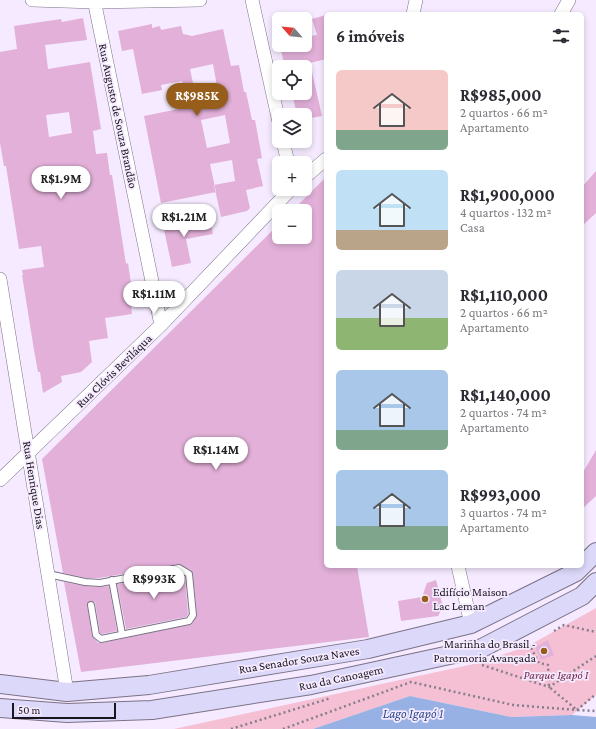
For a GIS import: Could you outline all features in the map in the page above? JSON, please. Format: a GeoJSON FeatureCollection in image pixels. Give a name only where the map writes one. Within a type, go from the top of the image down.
{"type":"FeatureCollection","features":[{"type":"Feature","properties":{"kind":"main road","name":"Rua Senador Souza Naves"},"geometry":{"type":"LineString","coordinates":[[584,564],[596,552]]}},
{"type":"Feature","properties":{"kind":"main road","name":"Rua Senador Souza Naves"},"geometry":{"type":"LineString","coordinates":[[0,684],[67,692],[149,685],[368,649],[471,624],[576,572],[580,568]]}},
{"type":"Feature","properties":{"kind":"main road","name":"Rua da Canoagem"},"geometry":{"type":"LineString","coordinates":[[0,708],[67,713],[152,710],[296,688],[482,648],[582,596],[596,582]]}},
{"type":"Feature","properties":{"kind":"street"},"geometry":{"type":"LineString","coordinates":[[32,0],[200,0]]}},
{"type":"Feature","properties":{"kind":"street"},"geometry":{"type":"LineString","coordinates":[[252,0],[276,108]]}},
{"type":"Feature","properties":{"kind":"street"},"geometry":{"type":"LineString","coordinates":[[413,12],[416,0]]}},
{"type":"Feature","properties":{"kind":"street"},"geometry":{"type":"LineString","coordinates":[[563,12],[569,0]]}},
{"type":"Feature","properties":{"kind":"street","name":"Rua Augusto de Souza Brandão"},"geometry":{"type":"LineString","coordinates":[[95,1],[162,325]]}},
{"type":"Feature","properties":{"kind":"street"},"geometry":{"type":"LineString","coordinates":[[312,171],[324,161]]}},
{"type":"Feature","properties":{"kind":"street","name":"Rua Clóvis Beviláqua"},"geometry":{"type":"LineString","coordinates":[[0,480],[29,454],[162,325],[284,196]]}},
{"type":"Feature","properties":{"kind":"street","name":"Rua Henrique Dias"},"geometry":{"type":"LineString","coordinates":[[0,281],[67,692]]}},
{"type":"Feature","properties":{"kind":"street"},"geometry":{"type":"LineString","coordinates":[[458,568],[471,624]]}},
{"type":"Feature","properties":{"kind":"lane"},"geometry":{"type":"LineString","coordinates":[[48,574],[85,582],[100,583],[179,568],[189,574],[193,615],[189,621],[101,639],[96,634],[91,605]]}},
{"type":"Feature","properties":{"kind":"lane"},"geometry":{"type":"LineString","coordinates":[[112,580],[122,634]]}},
{"type":"Feature","properties":{"kind":"path"},"geometry":{"type":"LineString","coordinates":[[554,631],[564,626],[596,632]]}},
{"type":"Feature","properties":{"kind":"path"},"geometry":{"type":"LineString","coordinates":[[531,648],[539,663],[548,665],[549,687]]}},
{"type":"Feature","properties":{"kind":"path"},"geometry":{"type":"LineString","coordinates":[[549,687],[596,656]]}},
{"type":"Feature","properties":{"kind":"path"},"geometry":{"type":"LineString","coordinates":[[478,663],[549,687],[577,710]]}},
{"type":"Feature","properties":{"kind":"path"},"geometry":{"type":"LineString","coordinates":[[283,729],[411,682],[513,705],[596,711]]}},
{"type":"Feature","properties":{"kind":"path"},"geometry":{"type":"LineString","coordinates":[[577,710],[596,694]]}},
{"type":"Feature","properties":{"kind":"path"},"geometry":{"type":"LineString","coordinates":[[231,729],[333,698]]}},
{"type":"Feature","properties":{"kind":"green space","name":"Parque Igapó I"},"geometry":{"type":"Polygon","coordinates":[[[596,608],[596,695],[572,715],[511,717],[410,696],[313,729],[174,729],[478,663],[528,646],[596,608]]]}},
{"type":"Feature","properties":{"kind":"water","name":"Lago Igapó 1"},"geometry":{"type":"Polygon","coordinates":[[[410,696],[511,717],[572,715],[596,717],[596,729],[313,729],[410,696]]]}},
{"type":"Feature","properties":{"kind":"building"},"geometry":{"type":"Polygon","coordinates":[[[324,16],[324,60],[312,62],[312,60],[283,60],[281,52],[312,52],[312,36],[317,35],[312,19],[324,16]]]}},
{"type":"Feature","properties":{"kind":"building"},"geometry":{"type":"Polygon","coordinates":[[[83,18],[87,40],[45,45],[48,69],[90,62],[101,129],[93,131],[96,154],[107,153],[110,175],[112,175],[126,264],[128,263],[131,283],[129,283],[132,314],[105,318],[108,338],[89,341],[92,362],[81,372],[61,376],[62,382],[43,393],[40,372],[38,372],[34,350],[22,270],[44,267],[41,246],[19,249],[6,166],[4,166],[0,143],[0,52],[17,49],[14,26],[61,19],[62,22],[83,18]],[[69,112],[46,115],[49,137],[72,133],[69,112]]]}},
{"type":"Feature","properties":{"kind":"building"},"geometry":{"type":"Polygon","coordinates":[[[152,24],[152,28],[160,26],[161,30],[181,26],[183,34],[192,36],[223,29],[231,66],[239,65],[244,92],[246,92],[252,120],[255,120],[262,158],[257,159],[263,186],[246,190],[250,208],[247,211],[221,217],[216,192],[161,203],[144,116],[198,105],[195,91],[217,86],[213,64],[190,69],[193,83],[183,85],[182,81],[161,85],[162,90],[142,94],[133,49],[122,51],[118,31],[152,24]],[[225,115],[201,120],[207,148],[230,143],[225,115]],[[232,160],[210,164],[214,185],[235,181],[232,160]]]}},
{"type":"Feature","properties":{"kind":"building"},"geometry":{"type":"Polygon","coordinates":[[[312,72],[322,116],[312,118],[312,108],[295,108],[294,100],[312,100],[312,72]]]}},
{"type":"Feature","properties":{"kind":"building"},"geometry":{"type":"Polygon","coordinates":[[[596,171],[596,213],[584,224],[584,185],[596,171]]]}},
{"type":"Feature","properties":{"kind":"building"},"geometry":{"type":"Polygon","coordinates":[[[324,179],[324,568],[357,568],[369,637],[81,672],[64,582],[85,586],[109,586],[117,631],[102,634],[100,633],[95,602],[91,601],[87,604],[92,636],[98,643],[102,643],[192,624],[197,615],[193,574],[191,570],[179,564],[100,578],[86,578],[63,573],[42,459],[272,231],[272,244],[312,244],[312,204],[299,204],[307,196],[312,196],[312,191],[324,179]]]}},
{"type":"Feature","properties":{"kind":"building"},"geometry":{"type":"Polygon","coordinates":[[[210,218],[213,234],[186,239],[191,263],[172,267],[163,225],[191,219],[192,222],[210,218]]]}},
{"type":"Feature","properties":{"kind":"building"},"geometry":{"type":"Polygon","coordinates":[[[596,450],[596,496],[584,507],[584,471],[596,450]]]}},
{"type":"Feature","properties":{"kind":"building"},"geometry":{"type":"Polygon","coordinates":[[[178,573],[185,577],[188,614],[186,617],[126,629],[117,584],[178,573]]]}},
{"type":"Feature","properties":{"kind":"building","name":"Edifício Maison Lac Leman"},"geometry":{"type":"Polygon","coordinates":[[[436,580],[443,607],[438,616],[401,621],[398,601],[422,597],[427,583],[436,580]]]}},
{"type":"Feature","properties":{"kind":"building","name":"Marinha do Brasil - Patromoria Avançada"},"geometry":{"type":"Polygon","coordinates":[[[548,640],[554,655],[541,660],[535,647],[548,640]]]}},
{"type":"Feature","properties":{"kind":"place","name":"Edifício Maison Lac Leman"},"geometry":{"type":"Point","coordinates":[425,599]}},
{"type":"Feature","properties":{"kind":"place","name":"Marinha do Brasil - Patromoria Avançada"},"geometry":{"type":"Point","coordinates":[544,651]}}]}
